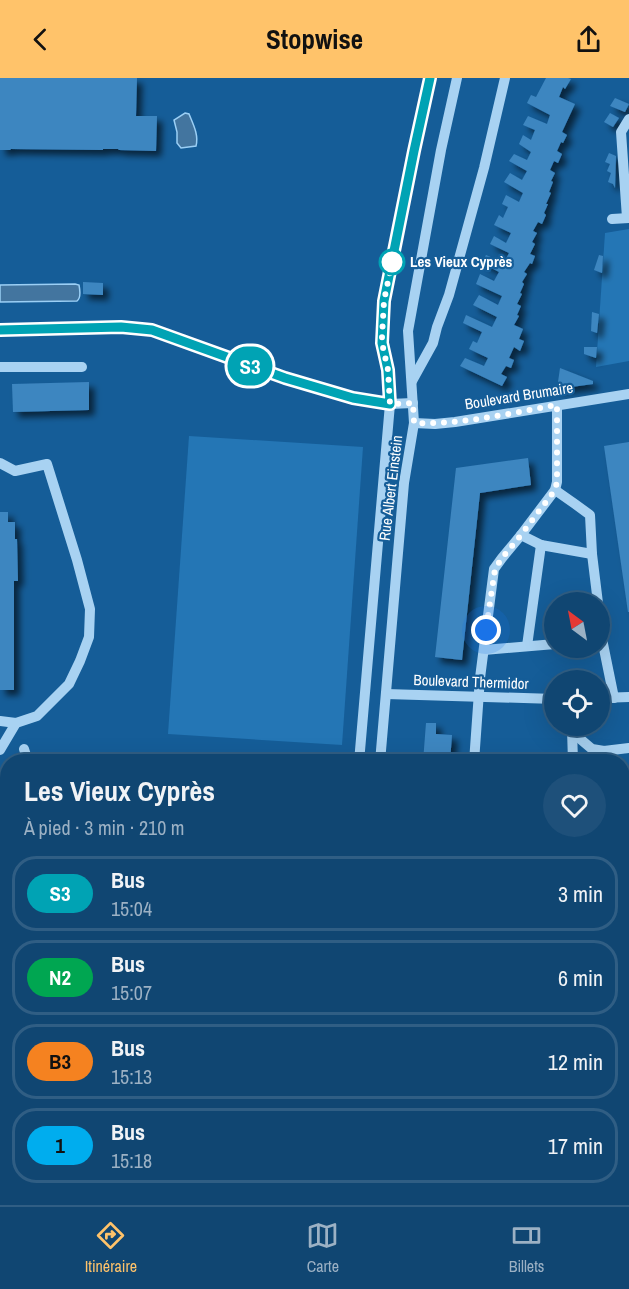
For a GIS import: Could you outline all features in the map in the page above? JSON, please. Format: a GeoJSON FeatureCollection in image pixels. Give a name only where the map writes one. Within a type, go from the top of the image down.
{"type":"FeatureCollection","features":[{"type":"Feature","properties":{"kind":"street"},"geometry":{"type":"LineString","coordinates":[[360,754],[390,404],[388,370],[382,343],[384,301],[430,78]]}},
{"type":"Feature","properties":{"kind":"street","name":"Rue Albert Einstein"},"geometry":{"type":"LineString","coordinates":[[381,754],[404,483],[414,423],[408,331],[441,150],[457,78]]}},
{"type":"Feature","properties":{"kind":"street"},"geometry":{"type":"LineString","coordinates":[[412,381],[433,343],[449,295],[484,168],[505,78]]}},
{"type":"Feature","properties":{"kind":"street"},"geometry":{"type":"LineString","coordinates":[[612,219],[628,218],[621,132],[629,119]]}},
{"type":"Feature","properties":{"kind":"street"},"geometry":{"type":"LineString","coordinates":[[0,330],[121,327],[152,330],[268,373],[353,398],[390,404],[413,403]]}},
{"type":"Feature","properties":{"kind":"street"},"geometry":{"type":"LineString","coordinates":[[0,367],[82,367]]}},
{"type":"Feature","properties":{"kind":"street","name":"Boulevard Brumaire"},"geometry":{"type":"LineString","coordinates":[[414,423],[455,422],[629,394]]}},
{"type":"Feature","properties":{"kind":"street"},"geometry":{"type":"LineString","coordinates":[[475,754],[480,678],[495,569],[555,490],[557,482],[557,405]]}},
{"type":"Feature","properties":{"kind":"street"},"geometry":{"type":"LineString","coordinates":[[0,463],[15,471],[47,464],[90,609],[89,637],[69,684],[37,716],[15,723],[0,721]]}},
{"type":"Feature","properties":{"kind":"street"},"geometry":{"type":"LineString","coordinates":[[555,490],[590,516],[597,592]]}},
{"type":"Feature","properties":{"kind":"street"},"geometry":{"type":"LineString","coordinates":[[521,535],[541,545],[592,554]]}},
{"type":"Feature","properties":{"kind":"street"},"geometry":{"type":"LineString","coordinates":[[527,646],[541,545]]}},
{"type":"Feature","properties":{"kind":"street"},"geometry":{"type":"LineString","coordinates":[[484,650],[544,645]]}},
{"type":"Feature","properties":{"kind":"street"},"geometry":{"type":"LineString","coordinates":[[605,658],[614,698]]}},
{"type":"Feature","properties":{"kind":"street","name":"Boulevard Thermidor"},"geometry":{"type":"LineString","coordinates":[[386,694],[544,699]]}},
{"type":"Feature","properties":{"kind":"street"},"geometry":{"type":"LineString","coordinates":[[610,698],[629,698]]}},
{"type":"Feature","properties":{"kind":"street"},"geometry":{"type":"LineString","coordinates":[[0,750],[15,723]]}},
{"type":"Feature","properties":{"kind":"street"},"geometry":{"type":"LineString","coordinates":[[572,736],[573,754]]}},
{"type":"Feature","properties":{"kind":"street"},"geometry":{"type":"LineString","coordinates":[[579,736],[591,749],[604,751],[629,748]]}},
{"type":"Feature","properties":{"kind":"street"},"geometry":{"type":"LineString","coordinates":[[24,749],[26,754]]}},
{"type":"Feature","properties":{"kind":"shaded area"},"geometry":{"type":"Polygon","coordinates":[[[185,113],[189,114],[197,142],[196,146],[181,148],[177,143],[174,120],[185,113]]]}},
{"type":"Feature","properties":{"kind":"shaded area"},"geometry":{"type":"Polygon","coordinates":[[[629,229],[629,361],[596,367],[605,233],[629,229]]]}},
{"type":"Feature","properties":{"kind":"shaded area"},"geometry":{"type":"Polygon","coordinates":[[[0,285],[79,285],[80,289],[77,301],[0,302],[0,285]]]}},
{"type":"Feature","properties":{"kind":"shaded area"},"geometry":{"type":"Polygon","coordinates":[[[189,436],[363,447],[342,745],[168,734],[189,436]]]}},
{"type":"Feature","properties":{"kind":"building"},"geometry":{"type":"Polygon","coordinates":[[[0,78],[137,78],[136,116],[157,116],[156,151],[0,150],[0,78]]]}},
{"type":"Feature","properties":{"kind":"building"},"geometry":{"type":"Polygon","coordinates":[[[546,78],[571,79],[565,89],[563,87],[559,97],[575,104],[562,132],[567,135],[557,151],[562,154],[558,163],[554,161],[550,170],[555,173],[544,213],[546,215],[542,224],[538,222],[533,231],[537,233],[532,242],[535,244],[530,254],[535,256],[532,264],[530,263],[524,272],[527,274],[522,282],[524,284],[520,293],[522,294],[517,304],[521,306],[514,325],[523,329],[519,339],[524,341],[520,351],[514,347],[509,358],[514,360],[511,368],[506,366],[501,374],[507,377],[502,386],[460,366],[465,358],[484,366],[488,358],[469,349],[473,341],[477,343],[482,332],[463,323],[466,315],[492,327],[497,317],[473,305],[479,295],[498,305],[502,296],[476,284],[480,274],[494,281],[499,272],[482,263],[486,255],[504,263],[509,253],[490,244],[494,236],[506,243],[511,233],[494,225],[499,215],[503,218],[508,207],[502,204],[506,195],[519,202],[523,193],[504,182],[510,173],[522,180],[527,171],[509,161],[514,154],[527,160],[531,152],[519,144],[523,135],[531,140],[535,130],[523,125],[528,116],[547,124],[550,115],[527,103],[531,95],[536,97],[546,78]]]}},
{"type":"Feature","properties":{"kind":"building"},"geometry":{"type":"Polygon","coordinates":[[[615,98],[629,104],[625,112],[610,106],[615,98]]]}},
{"type":"Feature","properties":{"kind":"building"},"geometry":{"type":"Polygon","coordinates":[[[610,113],[619,118],[613,127],[604,122],[610,113]]]}},
{"type":"Feature","properties":{"kind":"building"},"geometry":{"type":"Polygon","coordinates":[[[609,153],[616,156],[615,188],[608,182],[611,173],[607,171],[610,164],[605,162],[609,153]]]}},
{"type":"Feature","properties":{"kind":"building"},"geometry":{"type":"Polygon","coordinates":[[[599,255],[603,256],[602,273],[594,270],[599,255]]]}},
{"type":"Feature","properties":{"kind":"building"},"geometry":{"type":"Polygon","coordinates":[[[83,282],[103,283],[103,295],[83,294],[83,282]]]}},
{"type":"Feature","properties":{"kind":"building"},"geometry":{"type":"Polygon","coordinates":[[[592,312],[599,314],[597,333],[591,331],[592,312]]]}},
{"type":"Feature","properties":{"kind":"building"},"geometry":{"type":"Polygon","coordinates":[[[584,347],[597,347],[596,358],[584,354],[584,347]]]}},
{"type":"Feature","properties":{"kind":"building"},"geometry":{"type":"Polygon","coordinates":[[[560,368],[593,381],[593,384],[557,389],[560,368]]]}},
{"type":"Feature","properties":{"kind":"building"},"geometry":{"type":"Polygon","coordinates":[[[89,382],[89,410],[13,412],[12,384],[89,382]]]}},
{"type":"Feature","properties":{"kind":"building"},"geometry":{"type":"Polygon","coordinates":[[[629,442],[629,612],[628,612],[604,446],[629,442]]]}},
{"type":"Feature","properties":{"kind":"building"},"geometry":{"type":"Polygon","coordinates":[[[528,458],[531,485],[480,493],[462,660],[435,657],[456,468],[528,458]]]}},
{"type":"Feature","properties":{"kind":"building"},"geometry":{"type":"Polygon","coordinates":[[[0,512],[8,512],[8,522],[15,522],[15,539],[17,539],[18,581],[14,581],[14,690],[0,690],[0,512]]]}},
{"type":"Feature","properties":{"kind":"building"},"geometry":{"type":"Polygon","coordinates":[[[426,723],[436,723],[436,734],[452,735],[451,754],[424,754],[426,723]]]}},
{"type":"Feature","properties":{"kind":"bus line","name":"S3"},"geometry":{"type":"LineString","coordinates":[[0,330],[121,327],[152,330],[268,373],[353,398],[390,404],[388,370],[382,343],[384,301],[430,78]]}},
{"type":"Feature","properties":{"kind":"place","name":"Les Vieux Cyprès"},"geometry":{"type":"Point","coordinates":[392,262]}},
{"type":"Feature","properties":{"kind":"route"},"geometry":{"type":"LineString","coordinates":[[392,262],[393,257],[384,301],[382,336],[388,370],[390,404],[413,403],[414,423],[435,424],[557,405],[557,482],[555,490],[495,569],[486,630]]}}]}
